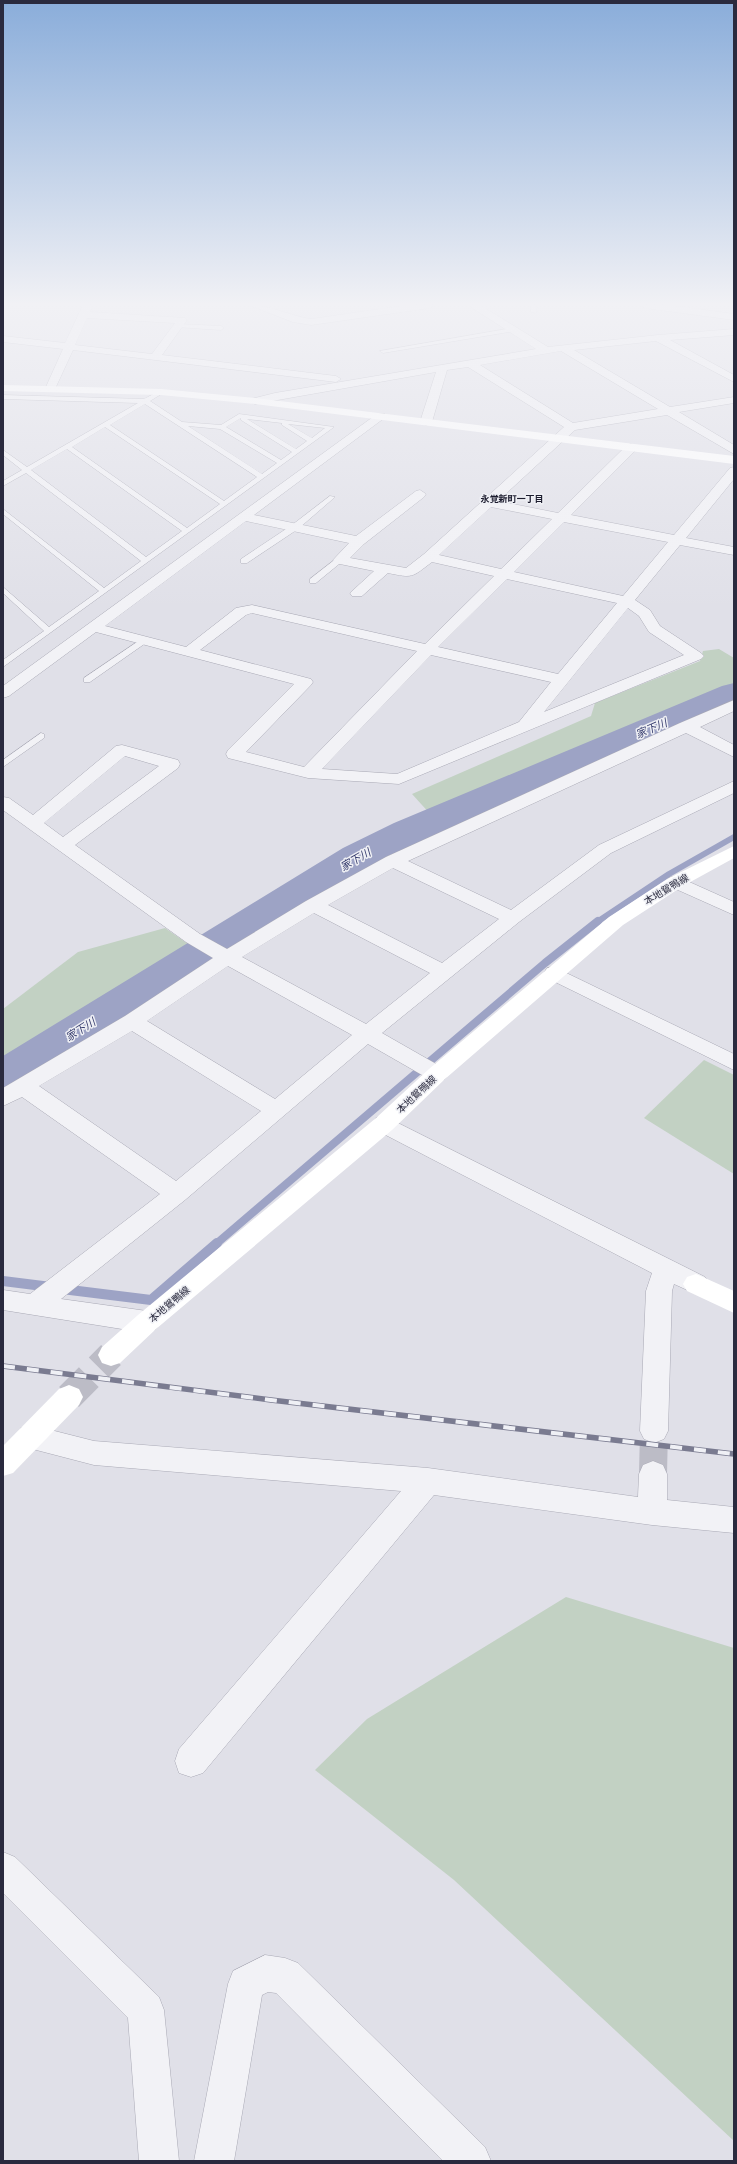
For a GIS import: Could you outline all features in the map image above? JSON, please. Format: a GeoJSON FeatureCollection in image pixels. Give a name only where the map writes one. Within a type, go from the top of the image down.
{"type":"FeatureCollection","features":[{"type":"Feature","properties":{"kind":"street"},"geometry":{"type":"LineString","coordinates":[[296,406],[734,460]]}},
{"type":"Feature","properties":{"kind":"street"},"geometry":{"type":"LineString","coordinates":[[426,422],[431,406]]}},
{"type":"Feature","properties":{"kind":"street"},"geometry":{"type":"LineString","coordinates":[[536,406],[571,428]]}},
{"type":"Feature","properties":{"kind":"street"},"geometry":{"type":"LineString","coordinates":[[660,406],[734,450]]}},
{"type":"Feature","properties":{"kind":"street"},"geometry":{"type":"LineString","coordinates":[[340,560],[409,573],[429,557],[571,428],[698,406]]}},
{"type":"Feature","properties":{"kind":"street"},"geometry":{"type":"LineString","coordinates":[[3,693],[381,416]]}},
{"type":"Feature","properties":{"kind":"street"},"geometry":{"type":"LineString","coordinates":[[308,772],[427,650],[631,448]]}},
{"type":"Feature","properties":{"kind":"street"},"geometry":{"type":"LineString","coordinates":[[525,725],[734,471]]}},
{"type":"Feature","properties":{"kind":"street"},"geometry":{"type":"LineString","coordinates":[[340,560],[359,541],[420,494]]}},
{"type":"Feature","properties":{"kind":"street"},"geometry":{"type":"LineString","coordinates":[[488,503],[679,539],[734,551]]}},
{"type":"Feature","properties":{"kind":"street"},"geometry":{"type":"LineString","coordinates":[[243,517],[359,541]]}},
{"type":"Feature","properties":{"kind":"street"},"geometry":{"type":"LineString","coordinates":[[93,627],[306,682],[234,754],[308,772],[399,779],[525,725],[696,656],[654,629],[645,613],[627,601],[429,557]]}},
{"type":"Feature","properties":{"kind":"street"},"geometry":{"type":"LineString","coordinates":[[357,593],[384,569]]}},
{"type":"Feature","properties":{"kind":"street"},"geometry":{"type":"LineString","coordinates":[[189,652],[241,611],[252,609],[562,680]]}},
{"type":"Feature","properties":{"kind":"street"},"geometry":{"type":"LineString","coordinates":[[3,1098],[132,1021],[228,957],[313,905],[393,861],[734,705]]}},
{"type":"Feature","properties":{"kind":"street"},"geometry":{"type":"LineString","coordinates":[[686,726],[734,752]]}},
{"type":"Feature","properties":{"kind":"street"},"geometry":{"type":"LineString","coordinates":[[34,823],[122,750],[172,764],[62,846]]}},
{"type":"Feature","properties":{"kind":"street"},"geometry":{"type":"LineString","coordinates":[[37,1303],[177,1194],[367,1034],[512,918],[605,849],[734,786]]}},
{"type":"Feature","properties":{"kind":"street"},"geometry":{"type":"LineString","coordinates":[[3,802],[34,823],[62,846],[193,938],[437,1074]]}},
{"type":"Feature","properties":{"kind":"street","name":"本地鴛鴨線"},"geometry":{"type":"LineString","coordinates":[[111,1355],[147,1322],[384,1124],[437,1074],[554,972],[616,921],[676,882],[734,851]]}},
{"type":"Feature","properties":{"kind":"street"},"geometry":{"type":"LineString","coordinates":[[393,861],[512,918]]}},
{"type":"Feature","properties":{"kind":"street"},"geometry":{"type":"LineString","coordinates":[[676,882],[734,909]]}},
{"type":"Feature","properties":{"kind":"street"},"geometry":{"type":"LineString","coordinates":[[313,905],[445,973]]}},
{"type":"Feature","properties":{"kind":"street"},"geometry":{"type":"LineString","coordinates":[[554,972],[734,1063]]}},
{"type":"Feature","properties":{"kind":"street"},"geometry":{"type":"LineString","coordinates":[[132,1021],[277,1111]]}},
{"type":"Feature","properties":{"kind":"street"},"geometry":{"type":"LineString","coordinates":[[23,1086],[177,1194]]}},
{"type":"Feature","properties":{"kind":"street"},"geometry":{"type":"LineString","coordinates":[[384,1124],[734,1303]]}},
{"type":"Feature","properties":{"kind":"street"},"geometry":{"type":"LineString","coordinates":[[654,1431],[659,1291],[666,1269]]}},
{"type":"Feature","properties":{"kind":"street"},"geometry":{"type":"LineString","coordinates":[[3,1300],[37,1303],[147,1322]]}},
{"type":"Feature","properties":{"kind":"street"},"geometry":{"type":"LineString","coordinates":[[3,1464],[70,1397]]}},
{"type":"Feature","properties":{"kind":"street"},"geometry":{"type":"LineString","coordinates":[[31,1437],[94,1453],[428,1481],[652,1512],[734,1520]]}},
{"type":"Feature","properties":{"kind":"street"},"geometry":{"type":"LineString","coordinates":[[652,1512],[653,1474]]}},
{"type":"Feature","properties":{"kind":"street"},"geometry":{"type":"LineString","coordinates":[[191,1761],[428,1481]]}},
{"type":"Feature","properties":{"kind":"street"},"geometry":{"type":"LineString","coordinates":[[3,1869],[146,2010],[159,2161]]}},
{"type":"Feature","properties":{"kind":"street"},"geometry":{"type":"LineString","coordinates":[[214,2161],[246,1984],[265,1972],[285,1976],[470,2161]]}},
{"type":"Feature","properties":{"kind":"lane"},"geometry":{"type":"LineString","coordinates":[[3,484],[137,406]]}},
{"type":"Feature","properties":{"kind":"lane"},"geometry":{"type":"LineString","coordinates":[[153,406],[262,477]]}},
{"type":"Feature","properties":{"kind":"lane"},"geometry":{"type":"LineString","coordinates":[[3,664],[331,427],[239,416],[222,427]]}},
{"type":"Feature","properties":{"kind":"lane"},"geometry":{"type":"LineString","coordinates":[[239,416],[297,452]]}},
{"type":"Feature","properties":{"kind":"lane"},"geometry":{"type":"LineString","coordinates":[[280,421],[312,441]]}},
{"type":"Feature","properties":{"kind":"lane"},"geometry":{"type":"LineString","coordinates":[[181,424],[222,427],[281,463]]}},
{"type":"Feature","properties":{"kind":"lane"},"geometry":{"type":"LineString","coordinates":[[106,425],[224,504]]}},
{"type":"Feature","properties":{"kind":"lane"},"geometry":{"type":"LineString","coordinates":[[68,447],[187,531]]}},
{"type":"Feature","properties":{"kind":"lane"},"geometry":{"type":"LineString","coordinates":[[3,452],[146,561]]}},
{"type":"Feature","properties":{"kind":"lane"},"geometry":{"type":"LineString","coordinates":[[244,561],[295,527],[332,497]]}},
{"type":"Feature","properties":{"kind":"lane"},"geometry":{"type":"LineString","coordinates":[[3,511],[103,592]]}},
{"type":"Feature","properties":{"kind":"lane"},"geometry":{"type":"LineString","coordinates":[[313,581],[340,560]]}},
{"type":"Feature","properties":{"kind":"lane"},"geometry":{"type":"LineString","coordinates":[[3,589],[49,631]]}},
{"type":"Feature","properties":{"kind":"lane"},"geometry":{"type":"LineString","coordinates":[[87,680],[146,640]]}},
{"type":"Feature","properties":{"kind":"lane"},"geometry":{"type":"LineString","coordinates":[[3,764],[42,736]]}},
{"type":"Feature","properties":{"kind":"green space"},"geometry":{"type":"Polygon","coordinates":[[[719,649],[734,658],[734,686],[432,816],[412,794],[591,716],[595,703],[700,661],[703,651],[719,649]]]}},
{"type":"Feature","properties":{"kind":"green space"},"geometry":{"type":"Polygon","coordinates":[[[165,928],[197,950],[45,1046],[3,1070],[3,1009],[78,952],[165,928]]]}},
{"type":"Feature","properties":{"kind":"green space"},"geometry":{"type":"Polygon","coordinates":[[[704,1060],[734,1075],[734,1174],[644,1118],[704,1060]]]}},
{"type":"Feature","properties":{"kind":"green space"},"geometry":{"type":"Polygon","coordinates":[[[566,1597],[734,1648],[734,2141],[454,1880],[315,1770],[367,1719],[566,1597]]]}},
{"type":"Feature","properties":{"kind":"waterway","name":"家下川"},"geometry":{"type":"LineString","coordinates":[[3,1077],[48,1051],[312,883],[374,848],[426,824],[734,693]]}},
{"type":"Feature","properties":{"kind":"waterway"},"geometry":{"type":"LineString","coordinates":[[597,922],[669,874],[734,837]]}},
{"type":"Feature","properties":{"kind":"waterway"},"geometry":{"type":"LineString","coordinates":[[216,1244],[545,963],[598,921]]}},
{"type":"Feature","properties":{"kind":"waterway"},"geometry":{"type":"LineString","coordinates":[[62,1289],[151,1300],[217,1243]]}},
{"type":"Feature","properties":{"kind":"waterway"},"geometry":{"type":"LineString","coordinates":[[3,1281],[51,1287]]}},
{"type":"Feature","properties":{"kind":"tunnel"},"geometry":{"type":"LineString","coordinates":[[69,1397],[111,1355]]}},
{"type":"Feature","properties":{"kind":"tunnel"},"geometry":{"type":"LineString","coordinates":[[653,1474],[654,1431]]}},
{"type":"Feature","properties":{"kind":"railway"},"geometry":{"type":"LineString","coordinates":[[3,1366],[271,1400],[734,1454]]}},
{"type":"Feature","properties":{"kind":"district","name":"永覚新町一丁目"},"geometry":{"type":"Point","coordinates":[512,498]}}]}
